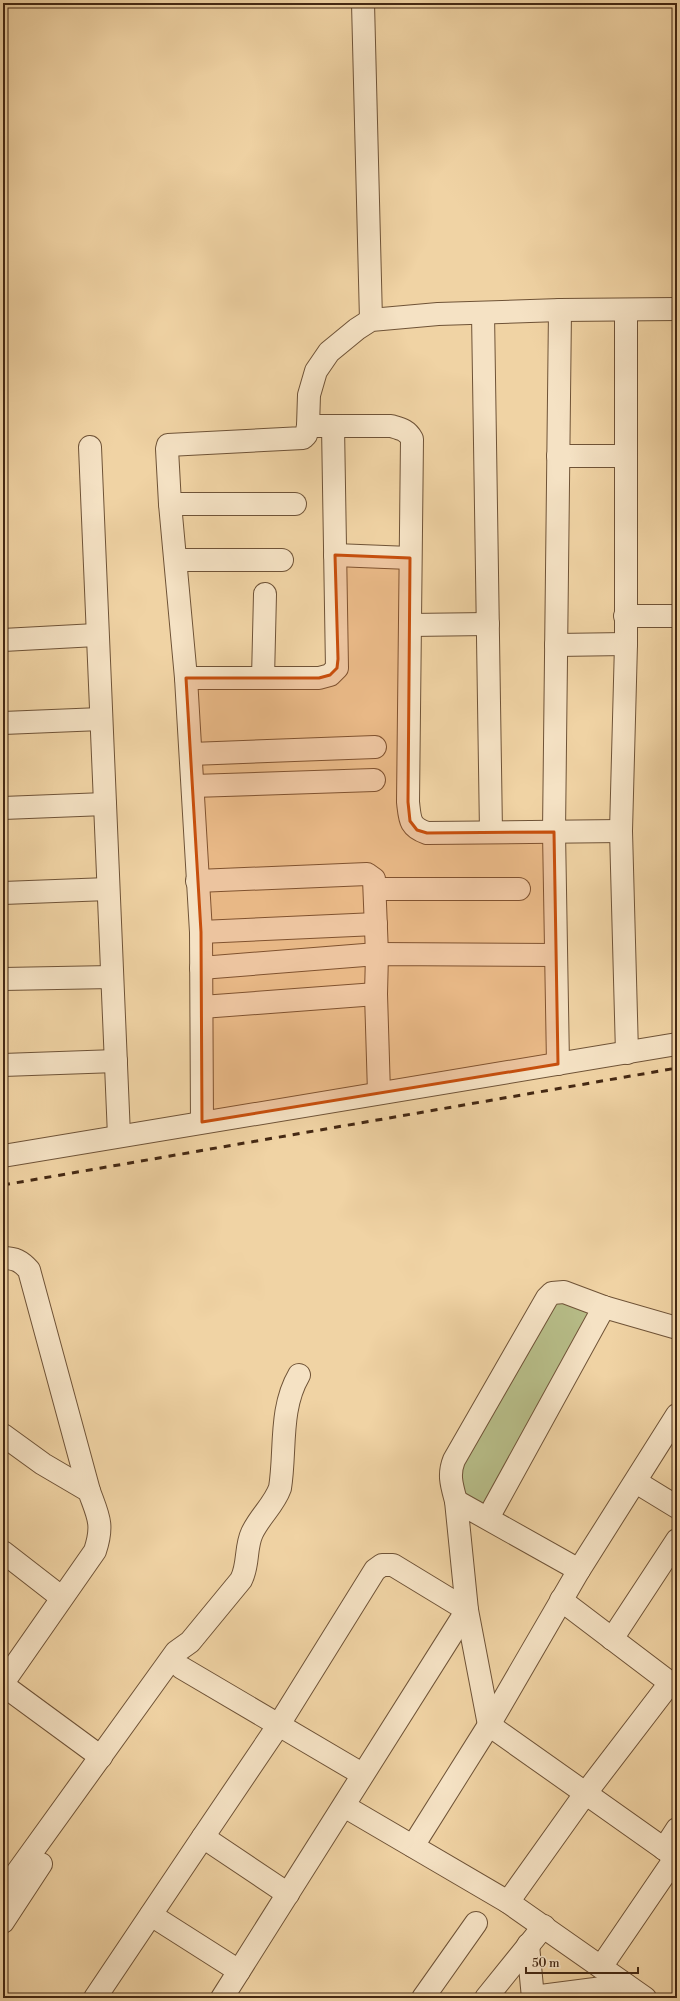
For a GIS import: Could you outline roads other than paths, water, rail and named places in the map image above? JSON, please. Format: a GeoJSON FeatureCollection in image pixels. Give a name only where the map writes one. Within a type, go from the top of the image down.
{"type":"FeatureCollection","features":[{"type":"Feature","properties":{"kind":"street"},"geometry":{"type":"LineString","coordinates":[[363,3],[371,320]]}},
{"type":"Feature","properties":{"kind":"street"},"geometry":{"type":"LineString","coordinates":[[202,1122],[201,932],[186,678],[170,504],[168,445],[299,439],[306,435],[308,426],[309,395],[316,371],[329,352],[357,329],[371,320],[431,314],[483,314],[560,310],[677,309]]}},
{"type":"Feature","properties":{"kind":"street"},"geometry":{"type":"LineString","coordinates":[[558,1064],[554,832],[560,310]]}},
{"type":"Feature","properties":{"kind":"street"},"geometry":{"type":"LineString","coordinates":[[626,310],[626,644],[622,831],[627,1052]]}},
{"type":"Feature","properties":{"kind":"street"},"geometry":{"type":"LineString","coordinates":[[483,314],[491,832]]}},
{"type":"Feature","properties":{"kind":"street"},"geometry":{"type":"LineString","coordinates":[[308,426],[391,426],[402,429],[408,433],[412,439],[408,802],[410,821],[417,830],[428,833],[622,831]]}},
{"type":"Feature","properties":{"kind":"street"},"geometry":{"type":"LineString","coordinates":[[186,678],[320,678],[330,675],[337,668],[333,426]]}},
{"type":"Feature","properties":{"kind":"street"},"geometry":{"type":"LineString","coordinates":[[90,447],[96,635],[105,804],[119,1136]]}},
{"type":"Feature","properties":{"kind":"street"},"geometry":{"type":"LineString","coordinates":[[558,456],[625,456]]}},
{"type":"Feature","properties":{"kind":"street"},"geometry":{"type":"LineString","coordinates":[[170,504],[295,504]]}},
{"type":"Feature","properties":{"kind":"street"},"geometry":{"type":"LineString","coordinates":[[335,555],[410,558]]}},
{"type":"Feature","properties":{"kind":"street"},"geometry":{"type":"LineString","coordinates":[[176,560],[282,560]]}},
{"type":"Feature","properties":{"kind":"street"},"geometry":{"type":"LineString","coordinates":[[263,678],[265,594]]}},
{"type":"Feature","properties":{"kind":"street"},"geometry":{"type":"LineString","coordinates":[[625,616],[677,616]]}},
{"type":"Feature","properties":{"kind":"street"},"geometry":{"type":"LineString","coordinates":[[410,625],[488,624]]}},
{"type":"Feature","properties":{"kind":"street"},"geometry":{"type":"LineString","coordinates":[[3,640],[96,635]]}},
{"type":"Feature","properties":{"kind":"street"},"geometry":{"type":"LineString","coordinates":[[556,645],[626,644]]}},
{"type":"Feature","properties":{"kind":"street"},"geometry":{"type":"LineString","coordinates":[[3,723],[101,719]]}},
{"type":"Feature","properties":{"kind":"street"},"geometry":{"type":"LineString","coordinates":[[191,754],[375,747]]}},
{"type":"Feature","properties":{"kind":"street"},"geometry":{"type":"LineString","coordinates":[[193,786],[374,780]]}},
{"type":"Feature","properties":{"kind":"street"},"geometry":{"type":"LineString","coordinates":[[3,808],[105,804]]}},
{"type":"Feature","properties":{"kind":"street"},"geometry":{"type":"LineString","coordinates":[[197,881],[367,874],[374,879],[377,954],[376,994],[379,1093]]}},
{"type":"Feature","properties":{"kind":"street"},"geometry":{"type":"LineString","coordinates":[[3,893],[108,889]]}},
{"type":"Feature","properties":{"kind":"street"},"geometry":{"type":"LineString","coordinates":[[375,889],[519,890]]}},
{"type":"Feature","properties":{"kind":"street"},"geometry":{"type":"LineString","coordinates":[[201,932],[376,924]]}},
{"type":"Feature","properties":{"kind":"street"},"geometry":{"type":"LineString","coordinates":[[201,968],[377,954],[556,955]]}},
{"type":"Feature","properties":{"kind":"street"},"geometry":{"type":"LineString","coordinates":[[3,980],[112,977]]}},
{"type":"Feature","properties":{"kind":"street"},"geometry":{"type":"LineString","coordinates":[[202,1007],[376,994]]}},
{"type":"Feature","properties":{"kind":"street"},"geometry":{"type":"LineString","coordinates":[[3,1156],[677,1044]]}},
{"type":"Feature","properties":{"kind":"street"},"geometry":{"type":"LineString","coordinates":[[3,1065],[116,1061]]}},
{"type":"Feature","properties":{"kind":"street"},"geometry":{"type":"LineString","coordinates":[[3,1258],[12,1258],[22,1262],[28,1270],[89,1491],[99,1520],[100,1534],[95,1551],[61,1597],[3,1684],[101,1757]]}},
{"type":"Feature","properties":{"kind":"street"},"geometry":{"type":"LineString","coordinates":[[672,1855],[489,1725],[467,1610],[456,1501],[450,1476],[450,1469],[547,1298],[552,1293],[558,1291],[604,1307],[677,1328]]}},
{"type":"Feature","properties":{"kind":"street"},"geometry":{"type":"LineString","coordinates":[[488,1518],[604,1307]]}},
{"type":"Feature","properties":{"kind":"street"},"geometry":{"type":"LineString","coordinates":[[3,1892],[176,1652],[190,1642],[241,1580],[246,1570],[252,1534],[276,1499],[282,1476],[286,1409],[291,1388],[299,1375]]}},
{"type":"Feature","properties":{"kind":"street"},"geometry":{"type":"LineString","coordinates":[[413,1846],[489,1725],[579,1570],[636,1482],[677,1414]]}},
{"type":"Feature","properties":{"kind":"street"},"geometry":{"type":"LineString","coordinates":[[3,1435],[43,1464],[89,1491]]}},
{"type":"Feature","properties":{"kind":"street"},"geometry":{"type":"LineString","coordinates":[[636,1482],[677,1507]]}},
{"type":"Feature","properties":{"kind":"street"},"geometry":{"type":"LineString","coordinates":[[456,1501],[579,1570]]}},
{"type":"Feature","properties":{"kind":"street"},"geometry":{"type":"LineString","coordinates":[[612,1639],[677,1540]]}},
{"type":"Feature","properties":{"kind":"street"},"geometry":{"type":"LineString","coordinates":[[3,1552],[61,1597]]}},
{"type":"Feature","properties":{"kind":"street"},"geometry":{"type":"LineString","coordinates":[[95,1998],[278,1726],[375,1570],[382,1564],[393,1565],[467,1610]]}},
{"type":"Feature","properties":{"kind":"street"},"geometry":{"type":"LineString","coordinates":[[508,1902],[585,1794],[673,1686],[561,1600]]}},
{"type":"Feature","properties":{"kind":"street"},"geometry":{"type":"LineString","coordinates":[[222,1998],[344,1806],[362,1774],[467,1610]]}},
{"type":"Feature","properties":{"kind":"street"},"geometry":{"type":"LineString","coordinates":[[3,1922],[59,1835],[182,1668],[188,1657],[190,1642]]}},
{"type":"Feature","properties":{"kind":"street"},"geometry":{"type":"LineString","coordinates":[[182,1668],[278,1726],[362,1774]]}},
{"type":"Feature","properties":{"kind":"street"},"geometry":{"type":"LineString","coordinates":[[344,1806],[508,1902],[645,1998]]}},
{"type":"Feature","properties":{"kind":"street"},"geometry":{"type":"LineString","coordinates":[[601,1967],[672,1855],[677,1829]]}},
{"type":"Feature","properties":{"kind":"street"},"geometry":{"type":"LineString","coordinates":[[203,1837],[288,1894]]}},
{"type":"Feature","properties":{"kind":"street"},"geometry":{"type":"LineString","coordinates":[[151,1915],[239,1971]]}},
{"type":"Feature","properties":{"kind":"street"},"geometry":{"type":"LineString","coordinates":[[423,1998],[476,1923]]}},
{"type":"Feature","properties":{"kind":"street"},"geometry":{"type":"LineString","coordinates":[[486,1998],[544,1926]]}},
{"type":"Feature","properties":{"kind":"street"},"geometry":{"type":"LineString","coordinates":[[528,1945],[533,1997],[626,1985]]}},
{"type":"Feature","properties":{"kind":"railway"},"geometry":{"type":"LineString","coordinates":[[3,1185],[677,1068]]}}]}
